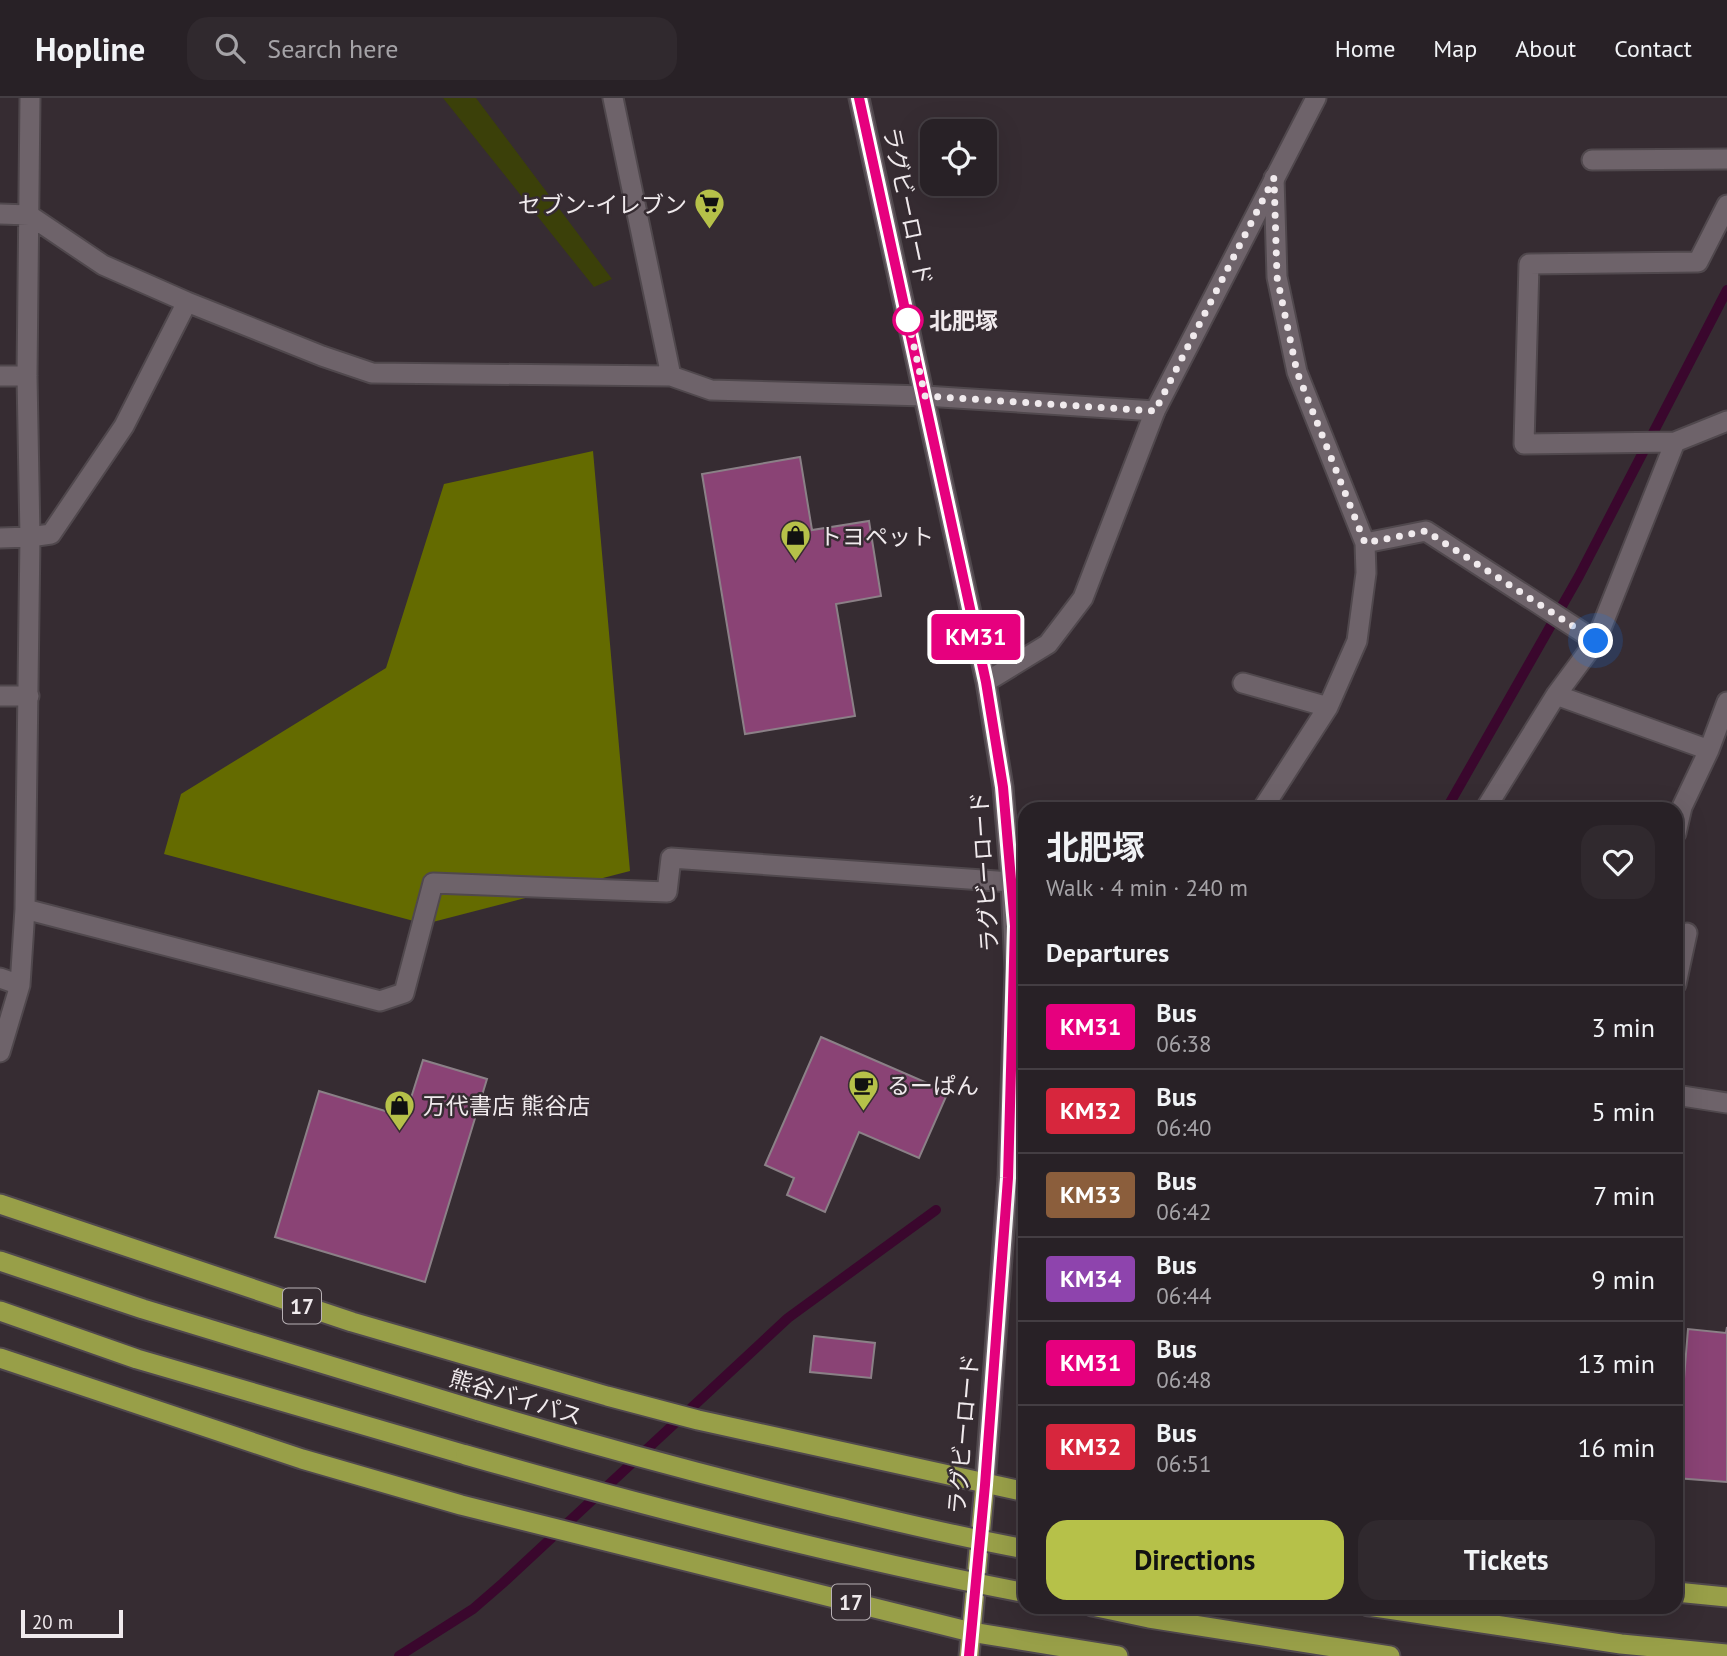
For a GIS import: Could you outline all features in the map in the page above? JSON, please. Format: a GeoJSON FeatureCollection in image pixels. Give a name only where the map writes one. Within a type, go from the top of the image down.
{"type":"FeatureCollection","features":[{"type":"Feature","properties":{"kind":"highway","name":"17"},"geometry":{"type":"LineString","coordinates":[[0,1205],[352,1322],[607,1396],[698,1420],[1018,1491]]}},
{"type":"Feature","properties":{"kind":"highway","name":"熊谷バイパス"},"geometry":{"type":"LineString","coordinates":[[0,1261],[156,1313],[591,1445],[862,1513],[1018,1547]]}},
{"type":"Feature","properties":{"kind":"highway","name":"17"},"geometry":{"type":"LineString","coordinates":[[0,1311],[137,1359],[466,1455],[853,1558],[1018,1591]]}},
{"type":"Feature","properties":{"kind":"highway","name":"17"},"geometry":{"type":"LineString","coordinates":[[0,1358],[302,1459],[461,1505],[971,1632],[1118,1656]]}},
{"type":"Feature","properties":{"kind":"highway"},"geometry":{"type":"LineString","coordinates":[[1683,1593],[1727,1597]]}},
{"type":"Feature","properties":{"kind":"highway"},"geometry":{"type":"LineString","coordinates":[[1132,1614],[1390,1656]]}},
{"type":"Feature","properties":{"kind":"highway"},"geometry":{"type":"LineString","coordinates":[[1421,1614],[1621,1644],[1727,1654]]}},
{"type":"Feature","properties":{"kind":"main road","name":"ラグビーロード"},"geometry":{"type":"LineString","coordinates":[[969,1656],[985,1485]]}},
{"type":"Feature","properties":{"kind":"street"},"geometry":{"type":"LineString","coordinates":[[0,1052],[20,985],[25,909],[30,537],[27,376],[30,98]]}},
{"type":"Feature","properties":{"kind":"street"},"geometry":{"type":"LineString","coordinates":[[613,98],[671,376]]}},
{"type":"Feature","properties":{"kind":"street","name":"ラグビーロード"},"geometry":{"type":"LineString","coordinates":[[859,98],[986,682],[1003,787],[1011,882],[1018,916]]}},
{"type":"Feature","properties":{"kind":"street"},"geometry":{"type":"LineString","coordinates":[[986,682],[1048,644],[1083,598],[1155,411],[1316,98]]}},
{"type":"Feature","properties":{"kind":"street"},"geometry":{"type":"LineString","coordinates":[[1592,160],[1727,159]]}},
{"type":"Feature","properties":{"kind":"street"},"geometry":{"type":"LineString","coordinates":[[1267,802],[1328,707],[1357,641],[1366,573],[1365,543],[1297,372],[1277,277],[1274,178]]}},
{"type":"Feature","properties":{"kind":"street"},"geometry":{"type":"LineString","coordinates":[[1727,205],[1698,262],[1529,264],[1524,444],[1674,442],[1727,421]]}},
{"type":"Feature","properties":{"kind":"street"},"geometry":{"type":"LineString","coordinates":[[0,214],[29,215],[103,265],[187,302],[372,373],[671,376],[711,390],[925,396],[1155,411]]}},
{"type":"Feature","properties":{"kind":"street"},"geometry":{"type":"LineString","coordinates":[[0,538],[51,534],[117,437],[187,302]]}},
{"type":"Feature","properties":{"kind":"street"},"geometry":{"type":"LineString","coordinates":[[0,376],[27,376]]}},
{"type":"Feature","properties":{"kind":"street"},"geometry":{"type":"LineString","coordinates":[[1490,802],[1556,695],[1596,641],[1674,442]]}},
{"type":"Feature","properties":{"kind":"street"},"geometry":{"type":"LineString","coordinates":[[1365,543],[1426,531],[1596,641]]}},
{"type":"Feature","properties":{"kind":"street"},"geometry":{"type":"LineString","coordinates":[[1243,683],[1328,707]]}},
{"type":"Feature","properties":{"kind":"street"},"geometry":{"type":"LineString","coordinates":[[1556,695],[1709,750]]}},
{"type":"Feature","properties":{"kind":"street"},"geometry":{"type":"LineString","coordinates":[[0,696],[29,696]]}},
{"type":"Feature","properties":{"kind":"street"},"geometry":{"type":"LineString","coordinates":[[1683,805],[1709,750],[1727,702]]}},
{"type":"Feature","properties":{"kind":"street"},"geometry":{"type":"LineString","coordinates":[[25,909],[380,1001],[404,993],[433,883],[667,892],[671,858],[1011,882]]}},
{"type":"Feature","properties":{"kind":"street"},"geometry":{"type":"LineString","coordinates":[[1683,952],[1687,933]]}},
{"type":"Feature","properties":{"kind":"street"},"geometry":{"type":"LineString","coordinates":[[0,978],[20,985]]}},
{"type":"Feature","properties":{"kind":"street","name":"ラグビーロード"},"geometry":{"type":"LineString","coordinates":[[985,1485],[1017,1177],[1018,1093]]}},
{"type":"Feature","properties":{"kind":"street"},"geometry":{"type":"LineString","coordinates":[[1683,1096],[1727,1103]]}},
{"type":"Feature","properties":{"kind":"green space"},"geometry":{"type":"Polygon","coordinates":[[[443,98],[476,98],[612,279],[594,287],[443,98]]]}},
{"type":"Feature","properties":{"kind":"shaded area"},"geometry":{"type":"Polygon","coordinates":[[[593,451],[630,871],[425,924],[164,854],[181,794],[386,668],[444,484],[593,451]]]}},
{"type":"Feature","properties":{"kind":"building","name":"トヨペット"},"geometry":{"type":"Polygon","coordinates":[[[800,457],[812,530],[869,521],[881,596],[836,604],[855,716],[745,734],[702,474],[800,457]]]}},
{"type":"Feature","properties":{"kind":"building","name":"るーぱん"},"geometry":{"type":"Polygon","coordinates":[[[821,1037],[948,1092],[919,1158],[859,1132],[825,1212],[787,1195],[794,1178],[765,1165],[821,1037]]]}},
{"type":"Feature","properties":{"kind":"building"},"geometry":{"type":"Polygon","coordinates":[[[423,1060],[487,1079],[425,1282],[275,1237],[319,1091],[405,1117],[423,1060]]]}},
{"type":"Feature","properties":{"kind":"building"},"geometry":{"type":"Polygon","coordinates":[[[1727,1327],[1727,1482],[1683,1479],[1683,1391],[1688,1329],[1726,1333],[1727,1327]]]}},
{"type":"Feature","properties":{"kind":"building"},"geometry":{"type":"Polygon","coordinates":[[[814,1336],[875,1343],[871,1378],[810,1372],[814,1336]]]}},
{"type":"Feature","properties":{"kind":"waterway"},"geometry":{"type":"LineString","coordinates":[[1450,802],[1579,576],[1727,290]]}},
{"type":"Feature","properties":{"kind":"waterway"},"geometry":{"type":"LineString","coordinates":[[399,1656],[473,1609],[503,1583],[788,1318],[936,1210]]}},
{"type":"Feature","properties":{"kind":"bus line","name":"KM31"},"geometry":{"type":"LineString","coordinates":[[859,98],[986,682],[1003,787],[1015,926],[1008,1178],[969,1656]]}},
{"type":"Feature","properties":{"kind":"place","name":"セブン-イレブン"},"geometry":{"type":"Point","coordinates":[710,231]}},
{"type":"Feature","properties":{"kind":"place","name":"北肥塚"},"geometry":{"type":"Point","coordinates":[908,320]}},
{"type":"Feature","properties":{"kind":"place","name":"トヨペット"},"geometry":{"type":"Point","coordinates":[796,563]}},
{"type":"Feature","properties":{"kind":"place","name":"るーぱん"},"geometry":{"type":"Point","coordinates":[864,1112]}},
{"type":"Feature","properties":{"kind":"place","name":"万代書店 熊谷店"},"geometry":{"type":"Point","coordinates":[400,1132]}},
{"type":"Feature","properties":{"kind":"route"},"geometry":{"type":"LineString","coordinates":[[908,320],[907,315],[925,396],[1155,411],[1274,178],[1277,277],[1297,372],[1365,543],[1426,531],[1596,641]]}}]}
